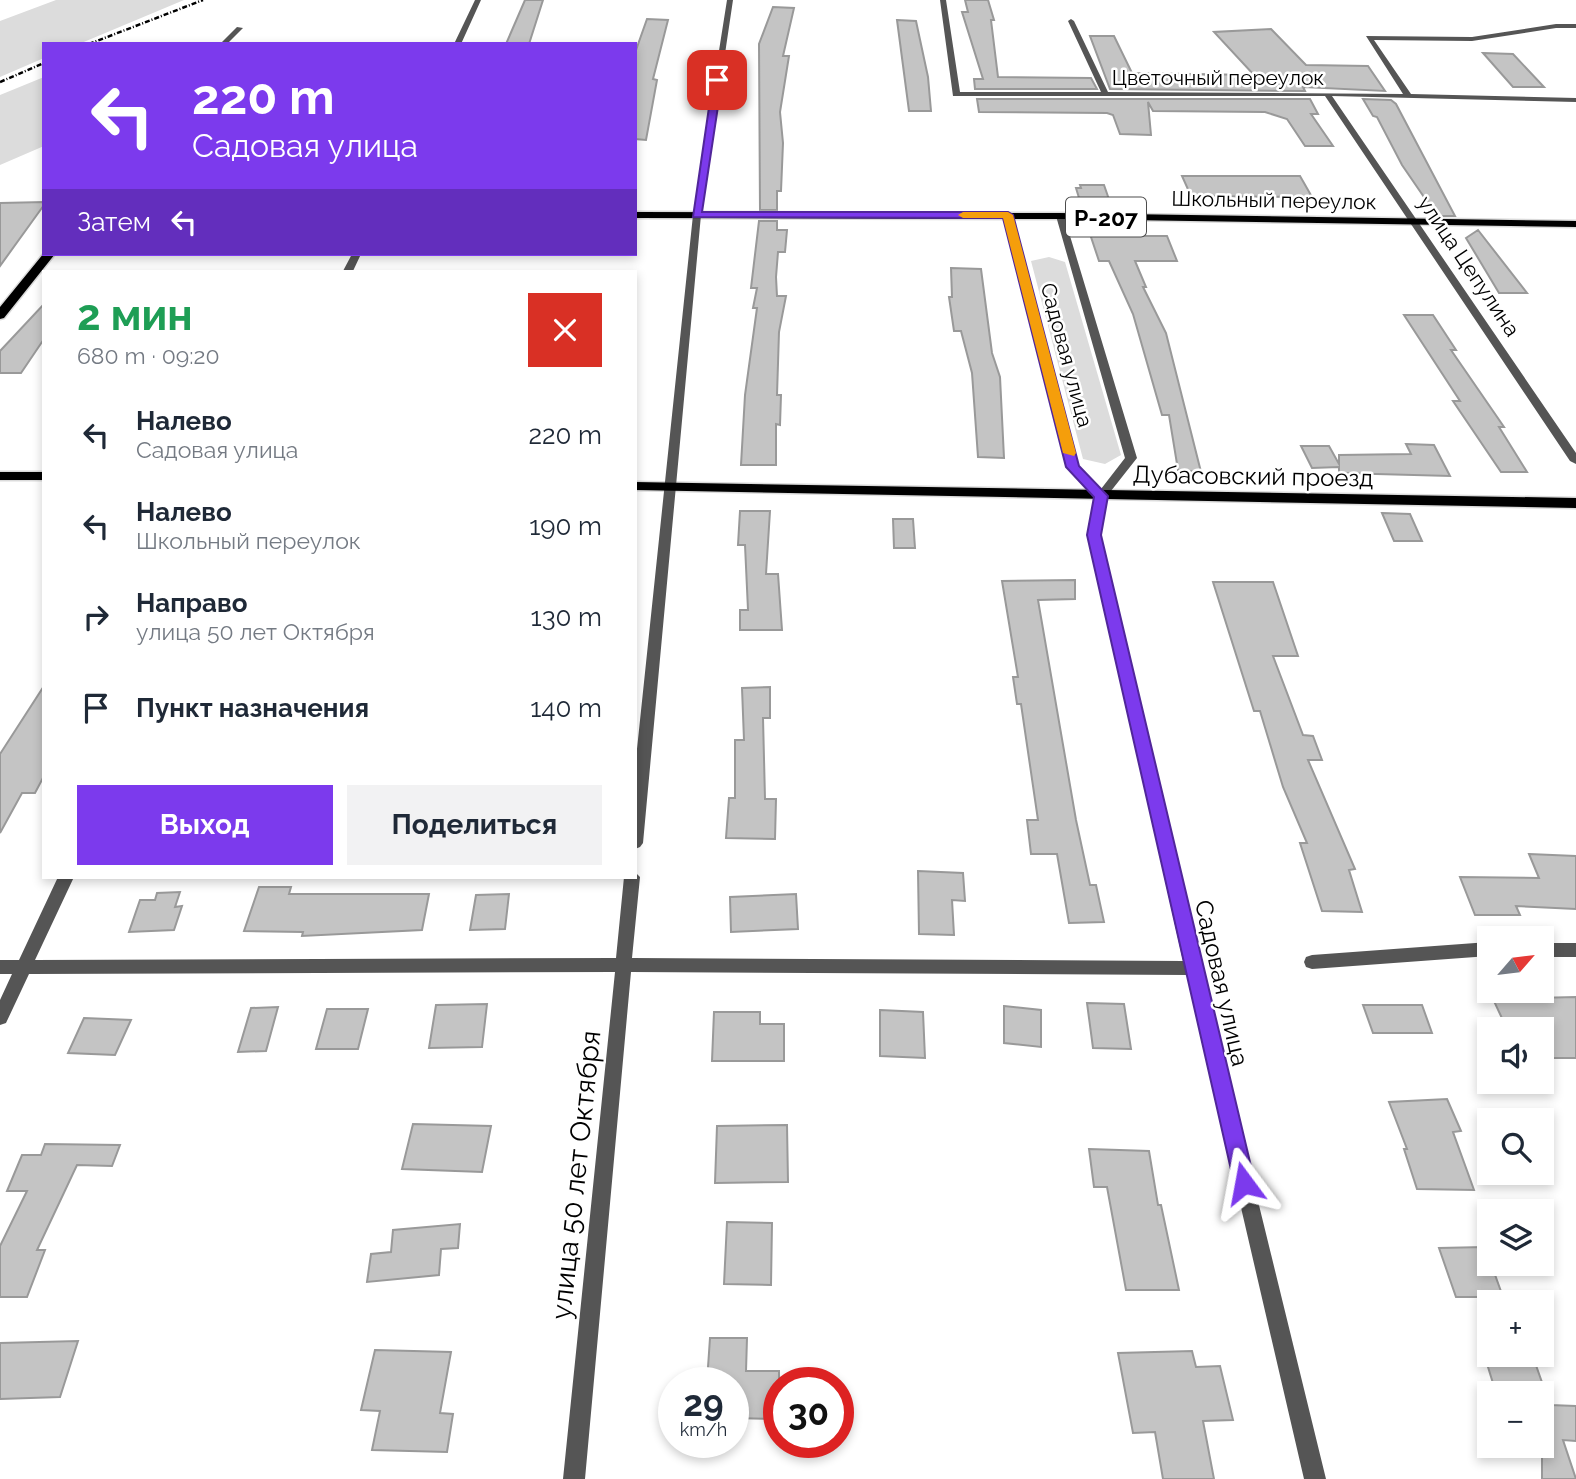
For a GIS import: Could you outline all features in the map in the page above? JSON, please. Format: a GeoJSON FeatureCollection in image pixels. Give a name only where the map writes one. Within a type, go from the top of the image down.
{"type":"FeatureCollection","features":[{"type":"Feature","properties":{"kind":"main road","name":"Школьный переулок"},"geometry":{"type":"LineString","coordinates":[[637,215],[1008,215],[1576,224]]}},
{"type":"Feature","properties":{"kind":"main road"},"geometry":{"type":"LineString","coordinates":[[0,315],[48,256]]}},
{"type":"Feature","properties":{"kind":"main road"},"geometry":{"type":"LineString","coordinates":[[0,475],[42,476]]}},
{"type":"Feature","properties":{"kind":"main road","name":"Дубасовский проезд"},"geometry":{"type":"LineString","coordinates":[[637,486],[1576,503]]}},
{"type":"Feature","properties":{"kind":"street"},"geometry":{"type":"LineString","coordinates":[[458,42],[478,0]]}},
{"type":"Feature","properties":{"kind":"street"},"geometry":{"type":"LineString","coordinates":[[637,822],[696,215],[730,0]]}},
{"type":"Feature","properties":{"kind":"street","name":"Цветочный переулок"},"geometry":{"type":"LineString","coordinates":[[943,0],[956,94],[1328,94],[1576,100]]}},
{"type":"Feature","properties":{"kind":"street"},"geometry":{"type":"LineString","coordinates":[[1071,21],[1106,95]]}},
{"type":"Feature","properties":{"kind":"street"},"geometry":{"type":"LineString","coordinates":[[1408,95],[1369,38],[1472,39],[1556,26],[1576,26]]}},
{"type":"Feature","properties":{"kind":"street"},"geometry":{"type":"LineString","coordinates":[[225,42],[239,28]]}},
{"type":"Feature","properties":{"kind":"street","name":"улица Цепулина"},"geometry":{"type":"LineString","coordinates":[[1328,94],[1576,461]]}},
{"type":"Feature","properties":{"kind":"street","name":"Садовая улица"},"geometry":{"type":"LineString","coordinates":[[1008,215],[1073,467],[1101,496]]}},
{"type":"Feature","properties":{"kind":"street","name":"Садовая улица"},"geometry":{"type":"LineString","coordinates":[[1060,216],[1131,458],[1101,496],[1094,535],[1193,968],[1315,1479]]}},
{"type":"Feature","properties":{"kind":"street"},"geometry":{"type":"LineString","coordinates":[[0,1018],[65,879]]}},
{"type":"Feature","properties":{"kind":"street","name":"улица 50 лет Октября"},"geometry":{"type":"LineString","coordinates":[[574,1479],[632,879]]}},
{"type":"Feature","properties":{"kind":"street"},"geometry":{"type":"LineString","coordinates":[[1312,962],[1477,950]]}},
{"type":"Feature","properties":{"kind":"street"},"geometry":{"type":"LineString","coordinates":[[1554,950],[1576,950]]}},
{"type":"Feature","properties":{"kind":"street"},"geometry":{"type":"LineString","coordinates":[[0,967],[624,965],[1193,968]]}},
{"type":"Feature","properties":{"kind":"shaded area"},"geometry":{"type":"Polygon","coordinates":[[[56,0],[184,0],[84,42],[42,42],[42,59],[0,77],[0,21],[56,0]]]}},
{"type":"Feature","properties":{"kind":"shaded area"},"geometry":{"type":"Polygon","coordinates":[[[42,78],[42,147],[0,165],[0,95],[42,78]]]}},
{"type":"Feature","properties":{"kind":"shaded area"},"geometry":{"type":"Polygon","coordinates":[[[1049,257],[1065,262],[1121,455],[1105,464],[1083,459],[1031,261],[1049,257]]]}},
{"type":"Feature","properties":{"kind":"building"},"geometry":{"type":"Polygon","coordinates":[[[525,0],[543,0],[530,42],[507,42],[525,0]]]}},
{"type":"Feature","properties":{"kind":"building"},"geometry":{"type":"Polygon","coordinates":[[[965,0],[988,0],[994,20],[991,20],[998,77],[1091,78],[1097,89],[975,89],[974,79],[983,79],[962,12],[968,12],[965,0]]]}},
{"type":"Feature","properties":{"kind":"building"},"geometry":{"type":"Polygon","coordinates":[[[773,7],[794,8],[783,56],[789,56],[780,112],[783,143],[781,191],[777,191],[777,210],[760,210],[759,44],[773,7]]]}},
{"type":"Feature","properties":{"kind":"building"},"geometry":{"type":"Polygon","coordinates":[[[647,19],[668,20],[653,79],[657,80],[646,140],[637,139],[637,47],[647,19]]]}},
{"type":"Feature","properties":{"kind":"building"},"geometry":{"type":"Polygon","coordinates":[[[897,20],[916,21],[928,77],[931,111],[909,111],[897,20]]]}},
{"type":"Feature","properties":{"kind":"building"},"geometry":{"type":"Polygon","coordinates":[[[1271,29],[1306,65],[1368,66],[1385,91],[1303,87],[1305,91],[1110,89],[1090,36],[1114,36],[1132,73],[1254,75],[1214,32],[1271,29]]]}},
{"type":"Feature","properties":{"kind":"building"},"geometry":{"type":"Polygon","coordinates":[[[1483,53],[1513,54],[1544,87],[1513,87],[1483,53]]]}},
{"type":"Feature","properties":{"kind":"building"},"geometry":{"type":"Polygon","coordinates":[[[977,99],[1310,99],[1318,114],[1311,114],[1333,146],[1305,146],[1287,119],[1265,112],[1153,111],[1148,102],[1151,135],[1120,134],[1113,115],[1107,113],[979,112],[977,99]]]}},
{"type":"Feature","properties":{"kind":"building"},"geometry":{"type":"Polygon","coordinates":[[[1363,99],[1391,100],[1396,104],[1455,216],[1437,216],[1402,165],[1377,117],[1373,116],[1363,99]]]}},
{"type":"Feature","properties":{"kind":"building"},"geometry":{"type":"Polygon","coordinates":[[[1182,176],[1300,176],[1312,197],[1191,196],[1182,176]]]}},
{"type":"Feature","properties":{"kind":"building"},"geometry":{"type":"Polygon","coordinates":[[[1080,185],[1104,185],[1113,211],[1083,211],[1076,188],[1081,188],[1080,185]]]}},
{"type":"Feature","properties":{"kind":"building"},"geometry":{"type":"Polygon","coordinates":[[[42,202],[42,208],[0,266],[0,203],[42,202]]]}},
{"type":"Feature","properties":{"kind":"building"},"geometry":{"type":"Polygon","coordinates":[[[759,221],[777,221],[777,230],[787,230],[785,252],[778,252],[776,277],[777,296],[786,296],[779,332],[777,395],[781,395],[780,425],[776,424],[776,465],[741,465],[745,395],[757,308],[753,308],[757,288],[751,288],[759,221]]]}},
{"type":"Feature","properties":{"kind":"building"},"geometry":{"type":"Polygon","coordinates":[[[1086,222],[1116,222],[1120,236],[1167,236],[1177,261],[1135,261],[1146,287],[1143,287],[1166,333],[1201,472],[1178,470],[1169,415],[1162,415],[1133,314],[1109,261],[1099,261],[1086,222]]]}},
{"type":"Feature","properties":{"kind":"building"},"geometry":{"type":"Polygon","coordinates":[[[1478,230],[1527,293],[1499,293],[1466,238],[1478,230]]]}},
{"type":"Feature","properties":{"kind":"building"},"geometry":{"type":"Polygon","coordinates":[[[951,268],[981,269],[992,353],[1000,377],[1004,458],[978,457],[972,373],[961,331],[954,331],[949,297],[952,297],[951,268]]]}},
{"type":"Feature","properties":{"kind":"building"},"geometry":{"type":"Polygon","coordinates":[[[42,306],[42,342],[21,373],[0,373],[0,351],[42,306]]]}},
{"type":"Feature","properties":{"kind":"building"},"geometry":{"type":"Polygon","coordinates":[[[1404,315],[1433,315],[1456,350],[1451,350],[1504,427],[1499,427],[1527,472],[1501,472],[1453,401],[1460,401],[1404,315]]]}},
{"type":"Feature","properties":{"kind":"building"},"geometry":{"type":"Polygon","coordinates":[[[1406,444],[1434,445],[1450,476],[1339,473],[1339,467],[1312,468],[1301,446],[1329,446],[1339,464],[1339,455],[1411,454],[1406,444]]]}},
{"type":"Feature","properties":{"kind":"building"},"geometry":{"type":"Polygon","coordinates":[[[740,511],[770,511],[766,574],[778,574],[782,630],[740,630],[740,610],[748,610],[745,545],[738,545],[740,511]]]}},
{"type":"Feature","properties":{"kind":"building"},"geometry":{"type":"Polygon","coordinates":[[[1382,513],[1410,514],[1422,541],[1394,541],[1382,513]]]}},
{"type":"Feature","properties":{"kind":"building"},"geometry":{"type":"Polygon","coordinates":[[[893,519],[913,519],[915,548],[894,548],[893,519]]]}},
{"type":"Feature","properties":{"kind":"building"},"geometry":{"type":"Polygon","coordinates":[[[1075,580],[1075,599],[1038,600],[1076,820],[1090,885],[1096,885],[1104,922],[1069,923],[1057,854],[1031,854],[1027,820],[1038,820],[1021,704],[1017,704],[1013,677],[1018,677],[1002,581],[1075,580]]]}},
{"type":"Feature","properties":{"kind":"building"},"geometry":{"type":"Polygon","coordinates":[[[1213,582],[1273,582],[1298,656],[1273,656],[1303,735],[1313,736],[1322,760],[1308,760],[1355,869],[1349,870],[1362,912],[1322,911],[1300,843],[1307,843],[1283,787],[1260,711],[1254,711],[1213,582]]]}},
{"type":"Feature","properties":{"kind":"building"},"geometry":{"type":"Polygon","coordinates":[[[770,687],[770,718],[763,718],[765,799],[776,799],[775,839],[726,838],[729,798],[735,798],[735,740],[744,740],[742,688],[770,687]]]}},
{"type":"Feature","properties":{"kind":"building"},"geometry":{"type":"Polygon","coordinates":[[[42,689],[42,780],[35,793],[22,793],[0,833],[0,754],[42,689]]]}},
{"type":"Feature","properties":{"kind":"building"},"geometry":{"type":"Polygon","coordinates":[[[1529,854],[1576,856],[1576,909],[1516,906],[1520,915],[1475,915],[1460,877],[1539,878],[1529,854]]]}},
{"type":"Feature","properties":{"kind":"building"},"geometry":{"type":"Polygon","coordinates":[[[918,871],[963,873],[965,901],[952,900],[954,935],[919,934],[918,871]]]}},
{"type":"Feature","properties":{"kind":"building"},"geometry":{"type":"Polygon","coordinates":[[[259,887],[291,887],[289,894],[429,894],[422,930],[302,936],[303,932],[244,931],[259,887]]]}},
{"type":"Feature","properties":{"kind":"building"},"geometry":{"type":"Polygon","coordinates":[[[180,892],[175,907],[182,906],[174,930],[129,932],[140,900],[155,900],[157,893],[180,892]]]}},
{"type":"Feature","properties":{"kind":"building"},"geometry":{"type":"Polygon","coordinates":[[[509,894],[505,929],[470,930],[476,895],[509,894]]]}},
{"type":"Feature","properties":{"kind":"building"},"geometry":{"type":"Polygon","coordinates":[[[796,894],[798,929],[731,932],[730,897],[796,894]]]}},
{"type":"Feature","properties":{"kind":"building"},"geometry":{"type":"Polygon","coordinates":[[[1576,997],[1576,1058],[1554,1058],[1554,1017],[1501,1017],[1495,1003],[1554,1003],[1554,998],[1576,997]]]}},
{"type":"Feature","properties":{"kind":"building"},"geometry":{"type":"Polygon","coordinates":[[[1087,1003],[1124,1004],[1131,1049],[1093,1048],[1087,1003]]]}},
{"type":"Feature","properties":{"kind":"building"},"geometry":{"type":"Polygon","coordinates":[[[487,1004],[482,1047],[429,1048],[436,1005],[487,1004]]]}},
{"type":"Feature","properties":{"kind":"building"},"geometry":{"type":"Polygon","coordinates":[[[1363,1005],[1422,1005],[1432,1033],[1373,1033],[1363,1005]]]}},
{"type":"Feature","properties":{"kind":"building"},"geometry":{"type":"Polygon","coordinates":[[[1004,1006],[1041,1010],[1041,1047],[1004,1043],[1004,1006]]]}},
{"type":"Feature","properties":{"kind":"building"},"geometry":{"type":"Polygon","coordinates":[[[278,1007],[266,1051],[238,1052],[251,1008],[278,1007]]]}},
{"type":"Feature","properties":{"kind":"building"},"geometry":{"type":"Polygon","coordinates":[[[327,1009],[368,1009],[358,1049],[316,1049],[327,1009]]]}},
{"type":"Feature","properties":{"kind":"building"},"geometry":{"type":"Polygon","coordinates":[[[880,1010],[923,1012],[925,1058],[880,1056],[880,1010]]]}},
{"type":"Feature","properties":{"kind":"building"},"geometry":{"type":"Polygon","coordinates":[[[714,1012],[760,1012],[760,1024],[784,1024],[784,1061],[712,1061],[714,1012]]]}},
{"type":"Feature","properties":{"kind":"building"},"geometry":{"type":"Polygon","coordinates":[[[84,1018],[131,1020],[115,1055],[68,1053],[84,1018]]]}},
{"type":"Feature","properties":{"kind":"building"},"geometry":{"type":"Polygon","coordinates":[[[1447,1099],[1461,1131],[1453,1132],[1474,1190],[1417,1189],[1404,1149],[1407,1149],[1389,1102],[1447,1099]]]}},
{"type":"Feature","properties":{"kind":"building"},"geometry":{"type":"Polygon","coordinates":[[[413,1124],[491,1126],[482,1172],[402,1169],[413,1124]]]}},
{"type":"Feature","properties":{"kind":"building"},"geometry":{"type":"Polygon","coordinates":[[[787,1125],[788,1182],[715,1183],[717,1126],[787,1125]]]}},
{"type":"Feature","properties":{"kind":"building"},"geometry":{"type":"Polygon","coordinates":[[[45,1144],[120,1145],[112,1166],[77,1165],[37,1250],[45,1250],[27,1297],[0,1297],[0,1246],[27,1191],[7,1191],[22,1155],[41,1155],[45,1144]]]}},
{"type":"Feature","properties":{"kind":"building"},"geometry":{"type":"Polygon","coordinates":[[[1089,1149],[1149,1151],[1158,1205],[1161,1205],[1179,1290],[1126,1290],[1107,1187],[1094,1187],[1089,1149]]]}},
{"type":"Feature","properties":{"kind":"building"},"geometry":{"type":"Polygon","coordinates":[[[727,1222],[772,1223],[771,1285],[724,1284],[727,1222]]]}},
{"type":"Feature","properties":{"kind":"building"},"geometry":{"type":"Polygon","coordinates":[[[460,1224],[458,1248],[441,1249],[439,1275],[367,1282],[371,1254],[391,1252],[393,1230],[460,1224]]]}},
{"type":"Feature","properties":{"kind":"building"},"geometry":{"type":"Polygon","coordinates":[[[1477,1247],[1477,1276],[1495,1276],[1500,1290],[1477,1290],[1477,1297],[1456,1297],[1439,1248],[1477,1247]]]}},
{"type":"Feature","properties":{"kind":"building"},"geometry":{"type":"Polygon","coordinates":[[[710,1338],[747,1338],[746,1367],[708,1367],[710,1338]]]}},
{"type":"Feature","properties":{"kind":"building"},"geometry":{"type":"Polygon","coordinates":[[[78,1341],[60,1397],[0,1399],[0,1343],[78,1341]]]}},
{"type":"Feature","properties":{"kind":"building"},"geometry":{"type":"Polygon","coordinates":[[[375,1350],[451,1352],[440,1413],[453,1414],[447,1452],[372,1450],[380,1411],[361,1410],[375,1350]]]}},
{"type":"Feature","properties":{"kind":"building"},"geometry":{"type":"Polygon","coordinates":[[[1192,1351],[1196,1367],[1220,1366],[1233,1420],[1203,1421],[1214,1479],[1163,1479],[1155,1432],[1133,1433],[1118,1353],[1192,1351]]]}},
{"type":"Feature","properties":{"kind":"building"},"geometry":{"type":"Polygon","coordinates":[[[1488,1367],[1537,1367],[1542,1381],[1492,1381],[1488,1367]]]}},
{"type":"Feature","properties":{"kind":"building"},"geometry":{"type":"Polygon","coordinates":[[[749,1371],[763,1371],[763,1419],[749,1418],[749,1371]]]}},
{"type":"Feature","properties":{"kind":"building"},"geometry":{"type":"Polygon","coordinates":[[[1554,1405],[1576,1406],[1576,1441],[1563,1440],[1576,1479],[1542,1479],[1542,1458],[1554,1458],[1554,1405]]]}},
{"type":"Feature","properties":{"kind":"railway"},"geometry":{"type":"LineString","coordinates":[[94,42],[203,0]]}},
{"type":"Feature","properties":{"kind":"railway"},"geometry":{"type":"LineString","coordinates":[[0,82],[42,64]]}},
{"type":"Feature","properties":{"kind":"slow traffic"},"geometry":{"type":"LineString","coordinates":[[963,215],[1008,215],[1069,453]]}},
{"type":"Feature","properties":{"kind":"route"},"geometry":{"type":"LineString","coordinates":[[717,80],[696,215],[1008,215],[1073,467],[1101,496],[1094,535],[1244,1183]]}}]}
